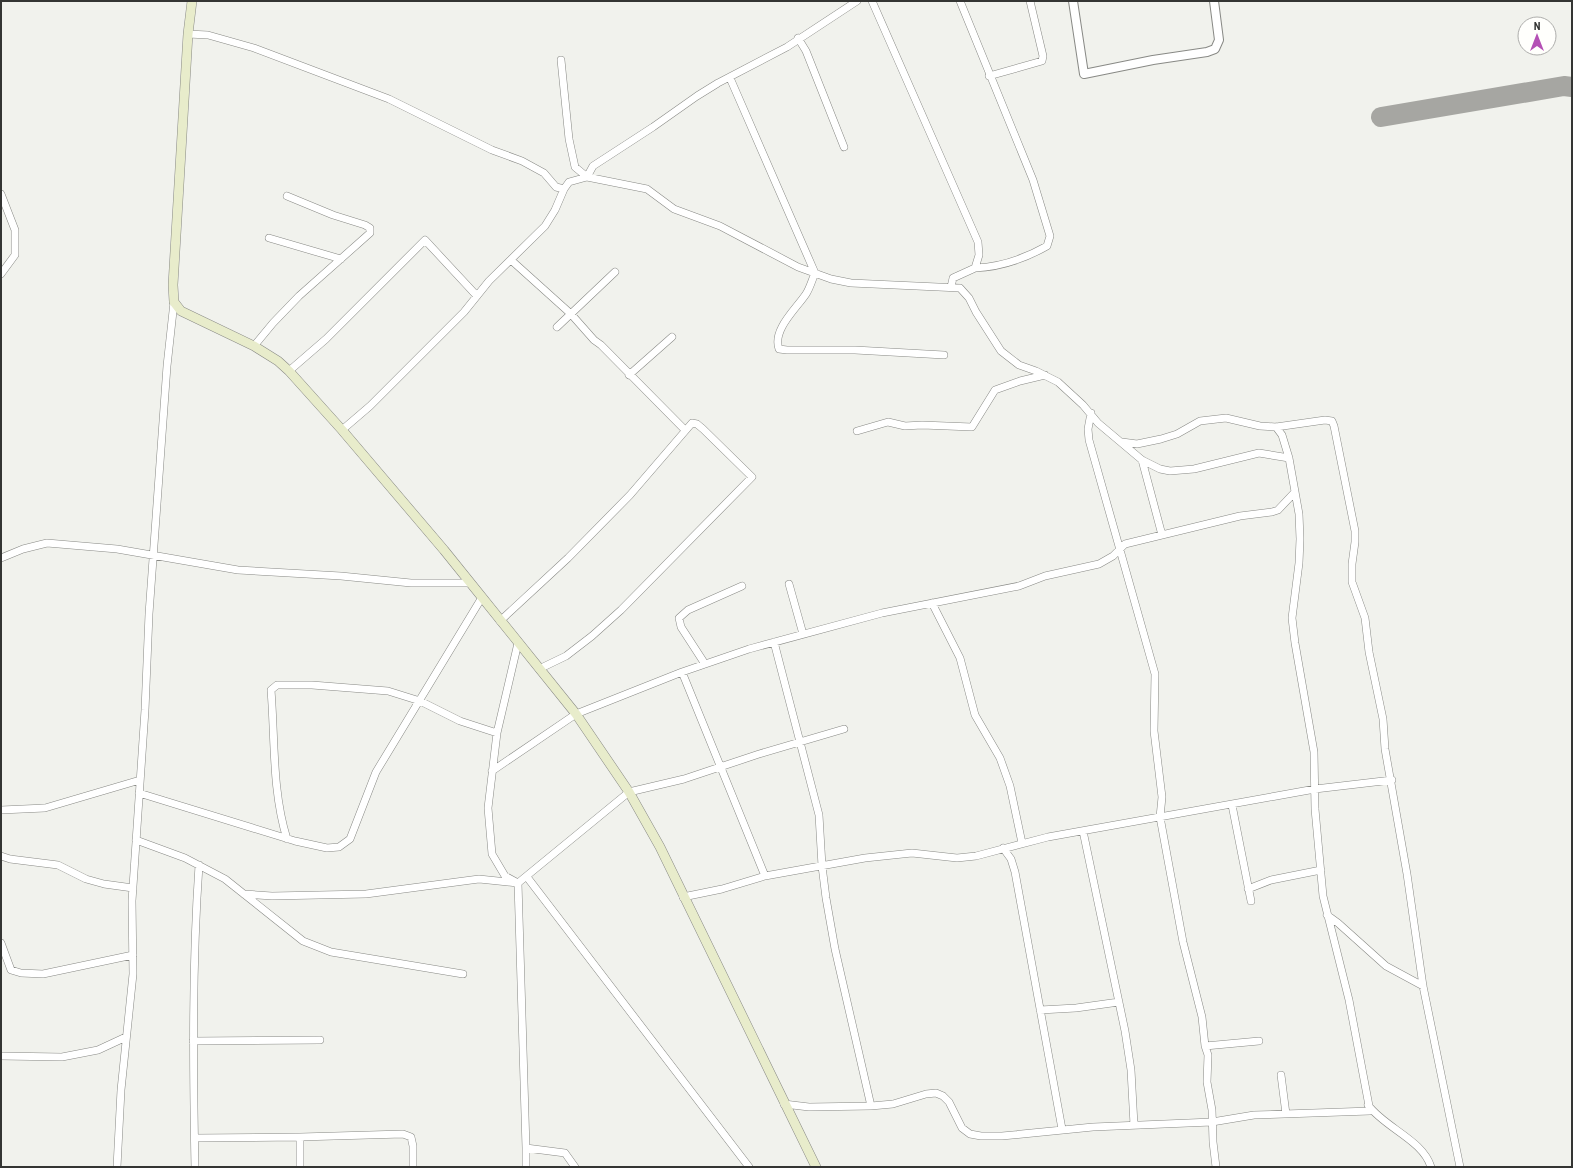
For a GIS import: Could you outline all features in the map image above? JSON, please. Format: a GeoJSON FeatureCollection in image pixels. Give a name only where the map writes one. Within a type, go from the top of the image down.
{"type":"FeatureCollection","features":[{"type":"Feature","properties":{"kind":"main road"},"geometry":{"type":"LineString","coordinates":[[192,1],[188,34],[173,277],[174,302],[181,311],[254,346],[272,357],[289,371],[342,430],[576,714],[629,792],[660,848],[816,1167]]}},
{"type":"Feature","properties":{"kind":"street"},"geometry":{"type":"LineString","coordinates":[[342,430],[370,406],[464,312],[477,296],[545,226],[556,210],[564,189],[570,182],[586,176],[593,166],[707,89],[787,47],[798,38],[857,1]]}},
{"type":"Feature","properties":{"kind":"street"},"geometry":{"type":"LineString","coordinates":[[872,1],[978,242],[979,255],[975,268]]}},
{"type":"Feature","properties":{"kind":"street"},"geometry":{"type":"LineString","coordinates":[[951,287],[953,278],[975,268],[992,267],[1026,257],[1047,246],[1050,241],[1033,180],[989,76],[960,1]]}},
{"type":"Feature","properties":{"kind":"street"},"geometry":{"type":"LineString","coordinates":[[989,76],[1042,61],[1043,56],[1030,1]]}},
{"type":"Feature","properties":{"kind":"street"},"geometry":{"type":"LineString","coordinates":[[1072,1],[1084,74],[1153,60],[1208,52],[1215,49],[1219,40],[1214,1]]}},
{"type":"Feature","properties":{"kind":"street"},"geometry":{"type":"LineString","coordinates":[[188,34],[208,35],[254,48],[389,100],[492,150],[522,161],[544,173],[556,186],[564,189]]}},
{"type":"Feature","properties":{"kind":"street"},"geometry":{"type":"LineString","coordinates":[[798,38],[806,51],[844,147]]}},
{"type":"Feature","properties":{"kind":"street"},"geometry":{"type":"LineString","coordinates":[[561,60],[570,139],[576,167],[586,176],[647,189],[674,209],[720,226],[798,267],[831,280],[851,283],[960,288],[964,291],[1001,351],[1019,365],[1045,375],[1058,382],[1091,413],[1098,423],[1142,460],[1160,470],[1170,471],[1194,469],[1259,454],[1288,458]]}},
{"type":"Feature","properties":{"kind":"street"},"geometry":{"type":"LineString","coordinates":[[730,78],[815,273],[807,292],[780,331],[776,342],[779,349],[855,350],[944,355]]}},
{"type":"Feature","properties":{"kind":"street"},"geometry":{"type":"LineString","coordinates":[[1,194],[15,230],[15,255],[1,274]]}},
{"type":"Feature","properties":{"kind":"street"},"geometry":{"type":"LineString","coordinates":[[254,346],[272,322],[369,234],[370,228],[365,225],[333,215],[287,196]]}},
{"type":"Feature","properties":{"kind":"street"},"geometry":{"type":"LineString","coordinates":[[269,238],[341,259]]}},
{"type":"Feature","properties":{"kind":"street"},"geometry":{"type":"LineString","coordinates":[[289,371],[326,339],[425,240],[477,296]]}},
{"type":"Feature","properties":{"kind":"street"},"geometry":{"type":"LineString","coordinates":[[511,260],[571,314],[629,375],[685,430]]}},
{"type":"Feature","properties":{"kind":"street"},"geometry":{"type":"LineString","coordinates":[[557,327],[615,272]]}},
{"type":"Feature","properties":{"kind":"street"},"geometry":{"type":"LineString","coordinates":[[117,1167],[126,1038],[133,974],[133,888],[153,554],[174,302]]}},
{"type":"Feature","properties":{"kind":"street"},"geometry":{"type":"LineString","coordinates":[[629,375],[672,337]]}},
{"type":"Feature","properties":{"kind":"street"},"geometry":{"type":"LineString","coordinates":[[857,431],[888,422],[905,426],[922,425],[972,427],[995,390],[1020,381],[1045,375]]}},
{"type":"Feature","properties":{"kind":"street"},"geometry":{"type":"LineString","coordinates":[[1091,413],[1088,430],[1089,440],[1155,674],[1154,731],[1162,797],[1160,817],[1183,942],[1202,1017],[1205,1046],[1209,1061],[1207,1082],[1216,1167]]}},
{"type":"Feature","properties":{"kind":"street"},"geometry":{"type":"LineString","coordinates":[[1122,442],[1137,444],[1161,440],[1177,434],[1200,421],[1226,418],[1276,428],[1325,420],[1332,421],[1355,531],[1352,582],[1365,618],[1392,780],[1423,986],[1460,1167]]}},
{"type":"Feature","properties":{"kind":"street"},"geometry":{"type":"LineString","coordinates":[[500,621],[568,558],[618,506],[692,423],[697,424],[752,477],[610,621],[566,656],[539,669]]}},
{"type":"Feature","properties":{"kind":"street"},"geometry":{"type":"LineString","coordinates":[[784,1104],[809,1107],[871,1106],[893,1104],[926,1094],[936,1093],[943,1096],[948,1102],[962,1128],[970,1134],[981,1136],[1002,1136],[1062,1129],[1212,1122],[1254,1115],[1370,1111],[1349,1000],[1323,896],[1315,789],[1314,752],[1292,618],[1300,539],[1299,514],[1288,458],[1282,436],[1276,428]]}},
{"type":"Feature","properties":{"kind":"street"},"geometry":{"type":"LineString","coordinates":[[1142,460],[1162,535]]}},
{"type":"Feature","properties":{"kind":"street"},"geometry":{"type":"LineString","coordinates":[[492,771],[576,714],[705,664],[774,642],[882,613],[1020,586],[1045,576],[1099,564],[1113,556],[1119,547],[1125,544],[1240,516],[1278,510],[1295,492]]}},
{"type":"Feature","properties":{"kind":"street"},"geometry":{"type":"LineString","coordinates":[[1,558],[23,549],[47,542],[153,554],[189,562],[238,570],[333,575],[411,583],[469,583]]}},
{"type":"Feature","properties":{"kind":"street"},"geometry":{"type":"LineString","coordinates":[[789,584],[803,634]]}},
{"type":"Feature","properties":{"kind":"street"},"geometry":{"type":"LineString","coordinates":[[705,664],[681,627],[679,618],[688,610],[742,586]]}},
{"type":"Feature","properties":{"kind":"street"},"geometry":{"type":"LineString","coordinates":[[139,794],[287,839],[327,848],[339,847],[350,839],[376,772],[481,599]]}},
{"type":"Feature","properties":{"kind":"street"},"geometry":{"type":"LineString","coordinates":[[932,603],[960,658],[976,715],[1000,758],[1010,786],[1022,844]]}},
{"type":"Feature","properties":{"kind":"street"},"geometry":{"type":"LineString","coordinates":[[774,642],[819,815],[822,866],[835,949],[871,1106]]}},
{"type":"Feature","properties":{"kind":"street"},"geometry":{"type":"LineString","coordinates":[[518,643],[497,732],[488,808],[492,854],[505,876],[518,883]]}},
{"type":"Feature","properties":{"kind":"street"},"geometry":{"type":"LineString","coordinates":[[682,672],[766,876]]}},
{"type":"Feature","properties":{"kind":"street"},"geometry":{"type":"LineString","coordinates":[[287,839],[280,810],[271,690],[278,685],[312,684],[388,691],[420,701],[460,720],[497,732]]}},
{"type":"Feature","properties":{"kind":"street"},"geometry":{"type":"LineString","coordinates":[[244,894],[272,896],[366,894],[479,878],[518,883],[629,792],[684,779],[844,729]]}},
{"type":"Feature","properties":{"kind":"street"},"geometry":{"type":"LineString","coordinates":[[1,810],[45,808],[140,780]]}},
{"type":"Feature","properties":{"kind":"street"},"geometry":{"type":"LineString","coordinates":[[683,897],[766,876],[865,858],[912,853],[938,858],[976,856],[1048,837],[1315,789],[1392,780]]}},
{"type":"Feature","properties":{"kind":"street"},"geometry":{"type":"LineString","coordinates":[[1232,805],[1251,901]]}},
{"type":"Feature","properties":{"kind":"street"},"geometry":{"type":"LineString","coordinates":[[1083,831],[1119,1002],[1131,1070],[1134,1125]]}},
{"type":"Feature","properties":{"kind":"street"},"geometry":{"type":"LineString","coordinates":[[136,840],[199,865],[225,878],[303,941],[331,952],[463,974]]}},
{"type":"Feature","properties":{"kind":"street"},"geometry":{"type":"LineString","coordinates":[[1003,848],[1011,859],[1015,872],[1062,1129]]}},
{"type":"Feature","properties":{"kind":"street"},"geometry":{"type":"LineString","coordinates":[[1,856],[10,859],[58,865],[86,879],[104,884],[133,888]]}},
{"type":"Feature","properties":{"kind":"street"},"geometry":{"type":"LineString","coordinates":[[195,1167],[193,1041],[195,919],[199,865]]}},
{"type":"Feature","properties":{"kind":"street"},"geometry":{"type":"LineString","coordinates":[[1248,889],[1271,880],[1321,870]]}},
{"type":"Feature","properties":{"kind":"street"},"geometry":{"type":"LineString","coordinates":[[527,876],[749,1167]]}},
{"type":"Feature","properties":{"kind":"street"},"geometry":{"type":"LineString","coordinates":[[518,883],[526,1167]]}},
{"type":"Feature","properties":{"kind":"street"},"geometry":{"type":"LineString","coordinates":[[1327,915],[1386,966],[1423,986]]}},
{"type":"Feature","properties":{"kind":"street"},"geometry":{"type":"LineString","coordinates":[[1,943],[11,970],[21,973],[44,974],[133,955]]}},
{"type":"Feature","properties":{"kind":"street"},"geometry":{"type":"LineString","coordinates":[[1040,1010],[1076,1008],[1119,1002]]}},
{"type":"Feature","properties":{"kind":"street"},"geometry":{"type":"LineString","coordinates":[[1,1056],[62,1057],[98,1050],[126,1038]]}},
{"type":"Feature","properties":{"kind":"street"},"geometry":{"type":"LineString","coordinates":[[193,1041],[320,1040]]}},
{"type":"Feature","properties":{"kind":"street"},"geometry":{"type":"LineString","coordinates":[[1205,1046],[1259,1041]]}},
{"type":"Feature","properties":{"kind":"street"},"geometry":{"type":"LineString","coordinates":[[1281,1075],[1286,1114]]}},
{"type":"Feature","properties":{"kind":"street"},"geometry":{"type":"LineString","coordinates":[[1368,1105],[1376,1116],[1420,1148],[1428,1159],[1431,1167]]}},
{"type":"Feature","properties":{"kind":"street"},"geometry":{"type":"LineString","coordinates":[[195,1138],[404,1134],[411,1137],[413,1146],[413,1167]]}},
{"type":"Feature","properties":{"kind":"street"},"geometry":{"type":"LineString","coordinates":[[300,1137],[300,1167]]}},
{"type":"Feature","properties":{"kind":"street"},"geometry":{"type":"LineString","coordinates":[[526,1148],[565,1153],[576,1167]]}},
{"type":"Feature","properties":{"kind":"taxiway"},"geometry":{"type":"LineString","coordinates":[[1381,117],[1564,86],[1572,87]]}}]}
